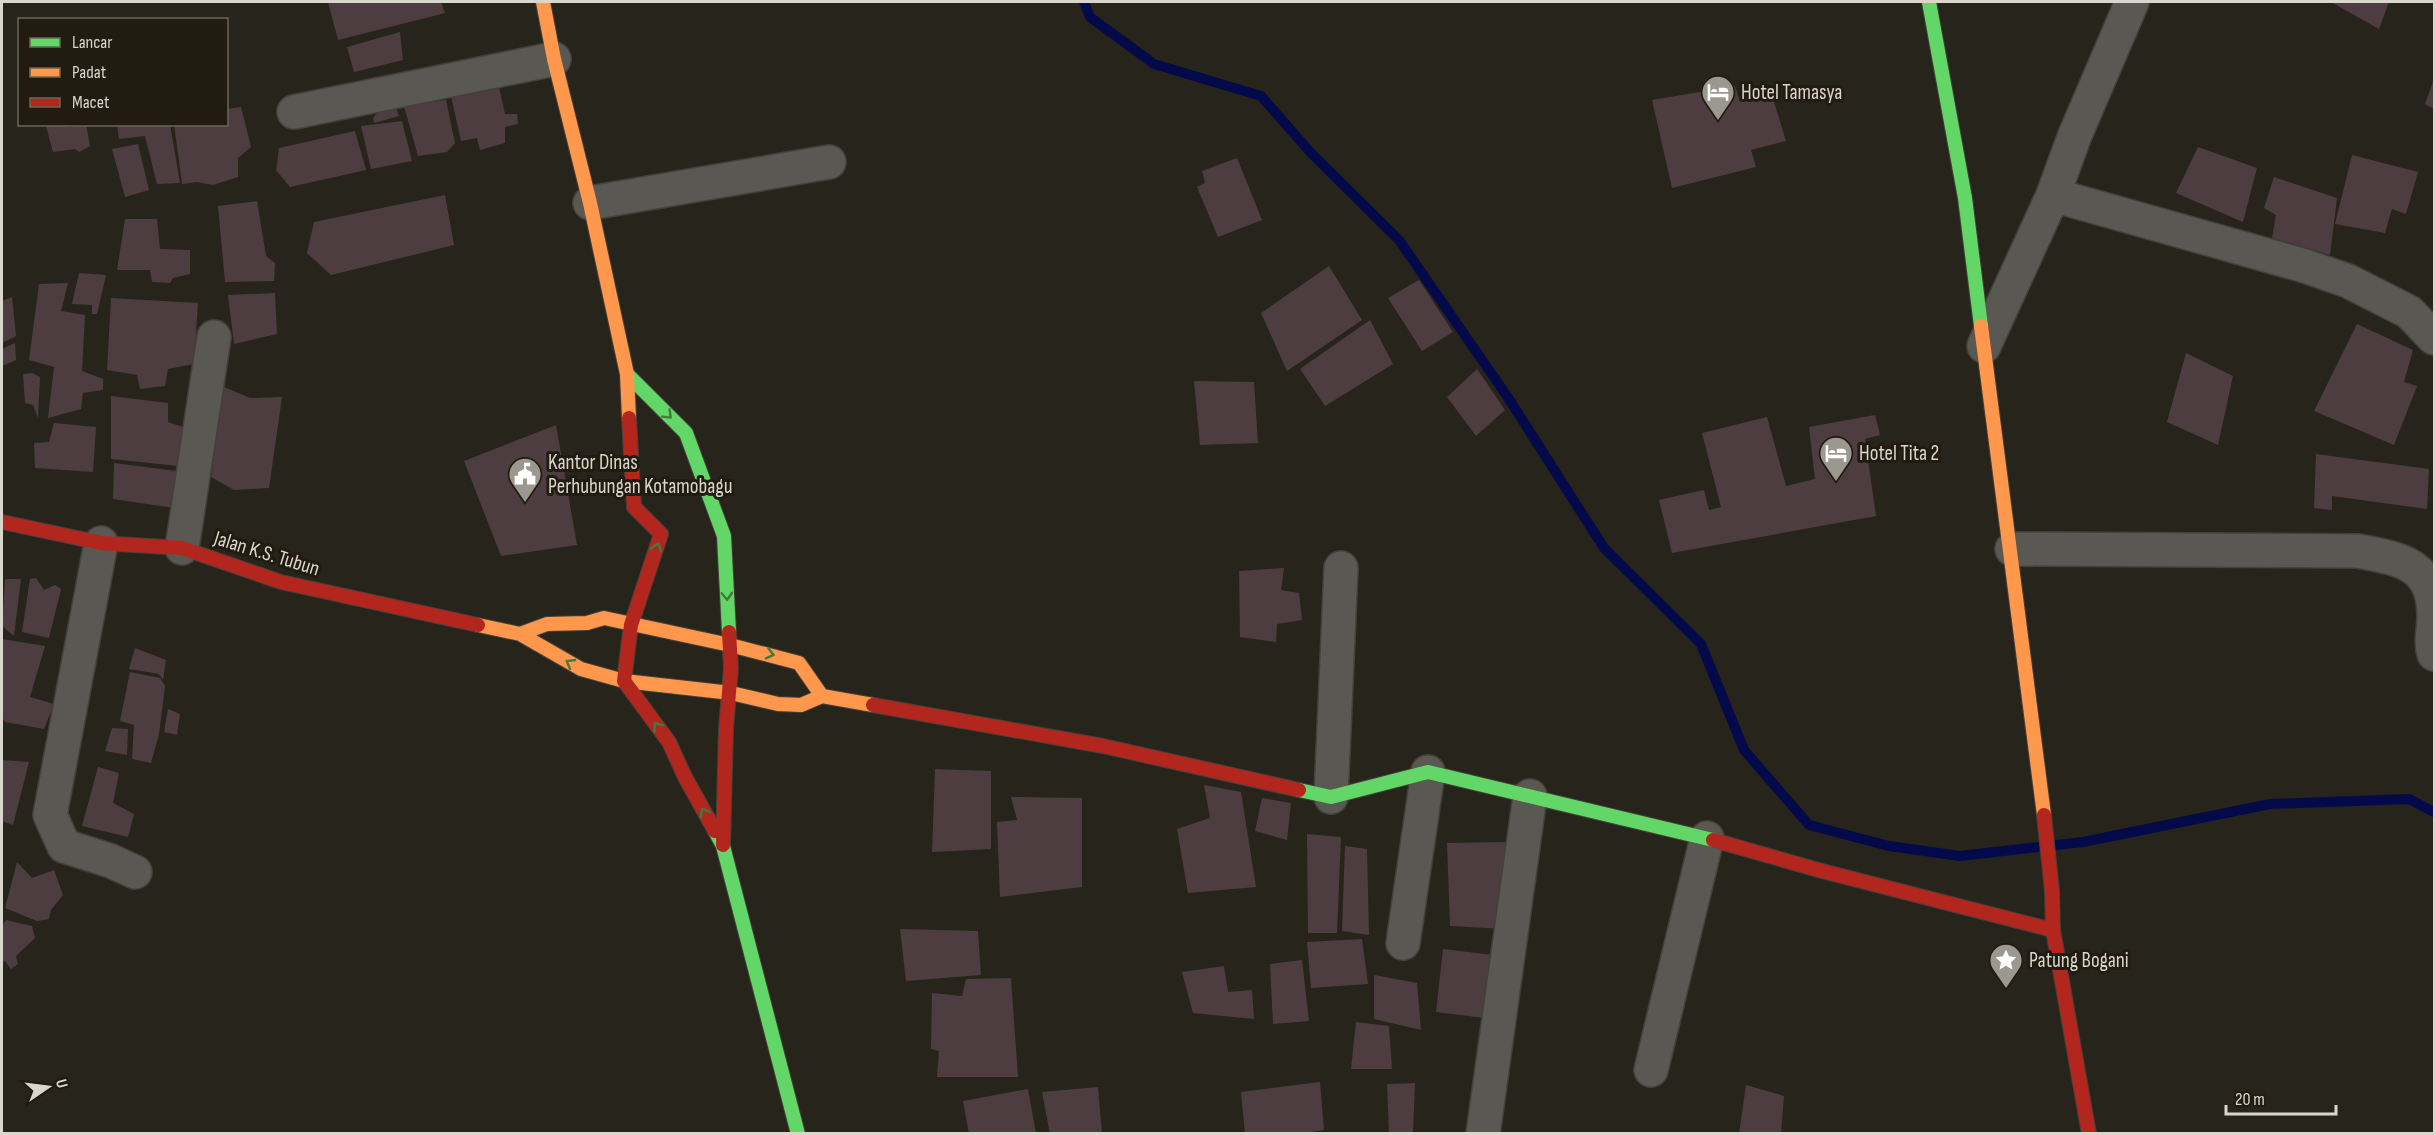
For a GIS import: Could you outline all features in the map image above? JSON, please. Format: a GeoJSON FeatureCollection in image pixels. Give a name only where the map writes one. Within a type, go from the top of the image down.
{"type":"FeatureCollection","features":[{"type":"Feature","properties":{"kind":"main road"},"geometry":{"type":"LineString","coordinates":[[543,2],[554,59],[590,203],[627,374],[634,507],[661,534],[631,626],[624,681],[669,742],[685,777],[723,846],[798,1134]]}},
{"type":"Feature","properties":{"kind":"main road"},"geometry":{"type":"LineString","coordinates":[[1929,2],[1965,198],[2012,549],[2052,891],[2053,930],[2089,1134]]}},
{"type":"Feature","properties":{"kind":"main road"},"geometry":{"type":"LineString","coordinates":[[627,374],[687,434],[724,536],[730,645],[730,693],[726,729],[723,846]]}},
{"type":"Feature","properties":{"kind":"main road","name":"Jalan K.S. Tubun"},"geometry":{"type":"LineString","coordinates":[[2,522],[101,543],[182,548],[281,582],[520,634],[582,669],[624,681],[730,693],[778,704],[801,705],[822,696]]}},
{"type":"Feature","properties":{"kind":"main road"},"geometry":{"type":"LineString","coordinates":[[520,634],[547,624],[587,622],[604,618],[631,626],[730,645],[799,663],[822,696],[1103,746],[1331,797],[1428,772],[1707,838],[1822,871],[2053,930]]}},
{"type":"Feature","properties":{"kind":"street"},"geometry":{"type":"LineString","coordinates":[[1984,346],[2053,195],[2075,135],[2132,2]]}},
{"type":"Feature","properties":{"kind":"street"},"geometry":{"type":"LineString","coordinates":[[294,112],[554,59]]}},
{"type":"Feature","properties":{"kind":"street"},"geometry":{"type":"LineString","coordinates":[[590,203],[829,162]]}},
{"type":"Feature","properties":{"kind":"street"},"geometry":{"type":"LineString","coordinates":[[2053,195],[2305,266],[2348,281],[2409,312],[2434,338]]}},
{"type":"Feature","properties":{"kind":"street"},"geometry":{"type":"LineString","coordinates":[[182,548],[214,337]]}},
{"type":"Feature","properties":{"kind":"street"},"geometry":{"type":"LineString","coordinates":[[101,543],[50,815],[64,846],[111,861],[135,872]]}},
{"type":"Feature","properties":{"kind":"street"},"geometry":{"type":"LineString","coordinates":[[2012,549],[2358,551],[2399,558],[2422,574],[2432,595],[2434,617],[2431,645],[2434,654]]}},
{"type":"Feature","properties":{"kind":"street"},"geometry":{"type":"LineString","coordinates":[[1331,797],[1341,568]]}},
{"type":"Feature","properties":{"kind":"street"},"geometry":{"type":"LineString","coordinates":[[1403,943],[1428,772]]}},
{"type":"Feature","properties":{"kind":"street"},"geometry":{"type":"LineString","coordinates":[[1483,1134],[1530,796]]}},
{"type":"Feature","properties":{"kind":"street"},"geometry":{"type":"LineString","coordinates":[[1652,1070],[1707,838]]}},
{"type":"Feature","properties":{"kind":"building"},"geometry":{"type":"Polygon","coordinates":[[[328,2],[441,2],[445,13],[338,40],[328,2]]]}},
{"type":"Feature","properties":{"kind":"building"},"geometry":{"type":"Polygon","coordinates":[[[2331,2],[2389,2],[2379,29],[2331,2]]]}},
{"type":"Feature","properties":{"kind":"building"},"geometry":{"type":"Polygon","coordinates":[[[400,32],[403,60],[354,72],[347,47],[400,32]]]}},
{"type":"Feature","properties":{"kind":"building"},"geometry":{"type":"Polygon","coordinates":[[[2434,79],[2434,109],[2425,104],[2434,79]]]}},
{"type":"Feature","properties":{"kind":"building","name":"Hotel Tamasya"},"geometry":{"type":"Polygon","coordinates":[[[1735,86],[1739,99],[1771,92],[1786,141],[1751,150],[1756,167],[1672,188],[1652,100],[1735,86]]]}},
{"type":"Feature","properties":{"kind":"building"},"geometry":{"type":"Polygon","coordinates":[[[499,87],[505,114],[517,114],[518,124],[505,127],[505,143],[480,150],[477,138],[461,141],[451,96],[499,87]]]}},
{"type":"Feature","properties":{"kind":"building"},"geometry":{"type":"Polygon","coordinates":[[[393,100],[399,116],[374,123],[373,118],[378,112],[377,103],[393,100]]]}},
{"type":"Feature","properties":{"kind":"building"},"geometry":{"type":"Polygon","coordinates":[[[446,100],[455,143],[447,152],[418,156],[404,106],[446,100]]]}},
{"type":"Feature","properties":{"kind":"building"},"geometry":{"type":"Polygon","coordinates":[[[241,107],[251,147],[238,158],[238,177],[213,185],[197,182],[182,184],[174,126],[228,126],[228,109],[241,107]]]}},
{"type":"Feature","properties":{"kind":"building"},"geometry":{"type":"Polygon","coordinates":[[[402,121],[412,161],[371,169],[361,126],[402,121]]]}},
{"type":"Feature","properties":{"kind":"building"},"geometry":{"type":"Polygon","coordinates":[[[46,126],[86,126],[90,146],[79,152],[75,149],[53,152],[46,126]]]}},
{"type":"Feature","properties":{"kind":"building"},"geometry":{"type":"Polygon","coordinates":[[[117,126],[170,126],[180,183],[157,184],[145,136],[119,139],[117,126]]]}},
{"type":"Feature","properties":{"kind":"building"},"geometry":{"type":"Polygon","coordinates":[[[355,131],[366,170],[290,187],[276,170],[279,148],[355,131]]]}},
{"type":"Feature","properties":{"kind":"building"},"geometry":{"type":"Polygon","coordinates":[[[138,144],[149,190],[125,197],[112,149],[138,144]]]}},
{"type":"Feature","properties":{"kind":"building"},"geometry":{"type":"Polygon","coordinates":[[[2198,147],[2257,168],[2243,222],[2176,193],[2198,147]]]}},
{"type":"Feature","properties":{"kind":"building"},"geometry":{"type":"Polygon","coordinates":[[[2352,155],[2418,172],[2406,214],[2392,209],[2385,233],[2335,224],[2352,155]]]}},
{"type":"Feature","properties":{"kind":"building"},"geometry":{"type":"Polygon","coordinates":[[[1237,158],[1262,220],[1218,237],[1197,187],[1205,183],[1202,171],[1237,158]]]}},
{"type":"Feature","properties":{"kind":"building"},"geometry":{"type":"Polygon","coordinates":[[[2274,177],[2337,198],[2330,255],[2272,238],[2276,215],[2264,208],[2274,177]]]}},
{"type":"Feature","properties":{"kind":"building"},"geometry":{"type":"Polygon","coordinates":[[[445,195],[454,245],[331,275],[307,253],[314,222],[445,195]]]}},
{"type":"Feature","properties":{"kind":"building"},"geometry":{"type":"Polygon","coordinates":[[[257,201],[266,256],[275,263],[274,281],[225,282],[218,206],[257,201]]]}},
{"type":"Feature","properties":{"kind":"building"},"geometry":{"type":"Polygon","coordinates":[[[125,219],[157,219],[160,249],[190,250],[190,274],[173,278],[170,283],[152,282],[150,270],[117,270],[125,219]]]}},
{"type":"Feature","properties":{"kind":"building"},"geometry":{"type":"Polygon","coordinates":[[[1329,266],[1362,320],[1287,371],[1261,313],[1329,266]]]}},
{"type":"Feature","properties":{"kind":"building"},"geometry":{"type":"Polygon","coordinates":[[[79,273],[106,275],[97,314],[92,314],[92,305],[72,304],[79,273]]]}},
{"type":"Feature","properties":{"kind":"building"},"geometry":{"type":"Polygon","coordinates":[[[1419,280],[1453,332],[1422,351],[1388,298],[1419,280]]]}},
{"type":"Feature","properties":{"kind":"building"},"geometry":{"type":"Polygon","coordinates":[[[68,283],[61,311],[85,315],[82,371],[103,379],[103,390],[83,393],[81,409],[48,418],[54,367],[29,360],[39,284],[68,283]]]}},
{"type":"Feature","properties":{"kind":"building"},"geometry":{"type":"Polygon","coordinates":[[[275,293],[277,334],[234,344],[228,295],[275,293]]]}},
{"type":"Feature","properties":{"kind":"building"},"geometry":{"type":"Polygon","coordinates":[[[12,297],[16,336],[2,343],[2,301],[12,297]]]}},
{"type":"Feature","properties":{"kind":"building"},"geometry":{"type":"Polygon","coordinates":[[[111,298],[198,303],[194,364],[168,369],[165,386],[140,389],[137,375],[107,370],[111,298]]]}},
{"type":"Feature","properties":{"kind":"building"},"geometry":{"type":"Polygon","coordinates":[[[1370,320],[1393,364],[1325,406],[1300,369],[1370,320]]]}},
{"type":"Feature","properties":{"kind":"building"},"geometry":{"type":"Polygon","coordinates":[[[2357,324],[2413,350],[2404,382],[2417,386],[2394,445],[2314,411],[2357,324]]]}},
{"type":"Feature","properties":{"kind":"building"},"geometry":{"type":"Polygon","coordinates":[[[15,343],[16,360],[2,366],[2,349],[15,343]]]}},
{"type":"Feature","properties":{"kind":"building"},"geometry":{"type":"Polygon","coordinates":[[[2186,353],[2233,376],[2218,445],[2167,422],[2186,353]]]}},
{"type":"Feature","properties":{"kind":"building"},"geometry":{"type":"Polygon","coordinates":[[[1477,369],[1505,410],[1476,436],[1447,397],[1477,369]]]}},
{"type":"Feature","properties":{"kind":"building"},"geometry":{"type":"Polygon","coordinates":[[[32,373],[40,377],[38,418],[33,405],[25,403],[23,374],[32,373]]]}},
{"type":"Feature","properties":{"kind":"building"},"geometry":{"type":"Polygon","coordinates":[[[1194,381],[1254,382],[1258,443],[1200,445],[1194,381]]]}},
{"type":"Feature","properties":{"kind":"building"},"geometry":{"type":"Polygon","coordinates":[[[224,387],[250,398],[282,397],[269,488],[234,490],[211,477],[224,387]]]}},
{"type":"Feature","properties":{"kind":"building"},"geometry":{"type":"Polygon","coordinates":[[[111,396],[168,403],[168,422],[183,427],[179,466],[111,459],[111,396]]]}},
{"type":"Feature","properties":{"kind":"building","name":"Hotel Tita 2"},"geometry":{"type":"Polygon","coordinates":[[[1875,415],[1880,435],[1865,439],[1876,516],[1672,553],[1659,500],[1704,490],[1709,510],[1721,507],[1702,433],[1767,417],[1786,486],[1815,479],[1809,427],[1875,415]]]}},
{"type":"Feature","properties":{"kind":"building"},"geometry":{"type":"Polygon","coordinates":[[[54,423],[96,427],[93,472],[35,468],[34,443],[49,442],[54,423]]]}},
{"type":"Feature","properties":{"kind":"building","name":"Kantor Dinas Perhubungan Kotamobagu"},"geometry":{"type":"Polygon","coordinates":[[[556,425],[577,545],[501,556],[464,461],[556,425]]]}},
{"type":"Feature","properties":{"kind":"building"},"geometry":{"type":"Polygon","coordinates":[[[2316,454],[2429,469],[2427,509],[2332,496],[2332,510],[2314,508],[2316,454]]]}},
{"type":"Feature","properties":{"kind":"building"},"geometry":{"type":"Polygon","coordinates":[[[114,463],[176,471],[174,508],[113,499],[114,463]]]}},
{"type":"Feature","properties":{"kind":"building"},"geometry":{"type":"Polygon","coordinates":[[[1284,568],[1281,590],[1299,593],[1302,620],[1277,624],[1276,642],[1240,637],[1239,571],[1284,568]]]}},
{"type":"Feature","properties":{"kind":"building"},"geometry":{"type":"Polygon","coordinates":[[[36,578],[44,590],[55,585],[61,589],[49,638],[22,632],[30,579],[36,578]]]}},
{"type":"Feature","properties":{"kind":"building"},"geometry":{"type":"Polygon","coordinates":[[[5,579],[21,579],[14,636],[2,626],[5,579]]]}},
{"type":"Feature","properties":{"kind":"building"},"geometry":{"type":"Polygon","coordinates":[[[2,639],[45,646],[30,697],[54,704],[44,729],[5,722],[2,718],[2,639]]]}},
{"type":"Feature","properties":{"kind":"building"},"geometry":{"type":"Polygon","coordinates":[[[135,648],[166,660],[163,680],[159,674],[129,669],[135,648]]]}},
{"type":"Feature","properties":{"kind":"building"},"geometry":{"type":"Polygon","coordinates":[[[130,672],[160,678],[165,686],[159,734],[151,763],[132,759],[134,725],[120,721],[130,672]]]}},
{"type":"Feature","properties":{"kind":"building"},"geometry":{"type":"Polygon","coordinates":[[[168,709],[180,714],[177,735],[164,732],[168,709]]]}},
{"type":"Feature","properties":{"kind":"building"},"geometry":{"type":"Polygon","coordinates":[[[112,728],[128,729],[127,755],[105,751],[112,728]]]}},
{"type":"Feature","properties":{"kind":"building"},"geometry":{"type":"Polygon","coordinates":[[[2,760],[29,762],[13,825],[2,821],[2,760]]]}},
{"type":"Feature","properties":{"kind":"building"},"geometry":{"type":"Polygon","coordinates":[[[98,767],[119,773],[113,803],[134,814],[128,837],[82,826],[98,767]]]}},
{"type":"Feature","properties":{"kind":"building"},"geometry":{"type":"Polygon","coordinates":[[[935,769],[991,771],[991,849],[932,852],[935,769]]]}},
{"type":"Feature","properties":{"kind":"building"},"geometry":{"type":"Polygon","coordinates":[[[1204,785],[1241,792],[1256,887],[1188,893],[1177,829],[1210,818],[1204,785]]]}},
{"type":"Feature","properties":{"kind":"building"},"geometry":{"type":"Polygon","coordinates":[[[1011,797],[1082,798],[1082,887],[1000,897],[997,822],[1017,820],[1011,797]]]}},
{"type":"Feature","properties":{"kind":"building"},"geometry":{"type":"Polygon","coordinates":[[[1262,798],[1291,803],[1287,840],[1255,831],[1262,798]]]}},
{"type":"Feature","properties":{"kind":"building"},"geometry":{"type":"Polygon","coordinates":[[[1307,834],[1341,837],[1337,933],[1308,933],[1307,834]]]}},
{"type":"Feature","properties":{"kind":"building"},"geometry":{"type":"Polygon","coordinates":[[[1505,842],[1506,929],[1450,926],[1447,843],[1505,842]]]}},
{"type":"Feature","properties":{"kind":"building"},"geometry":{"type":"Polygon","coordinates":[[[1345,846],[1367,849],[1369,935],[1342,931],[1345,846]]]}},
{"type":"Feature","properties":{"kind":"building"},"geometry":{"type":"Polygon","coordinates":[[[17,862],[32,878],[54,870],[63,895],[51,910],[49,919],[37,921],[5,908],[17,862]]]}},
{"type":"Feature","properties":{"kind":"building"},"geometry":{"type":"Polygon","coordinates":[[[6,920],[32,926],[35,938],[16,956],[18,964],[11,969],[5,961],[2,962],[2,926],[6,920]]]}},
{"type":"Feature","properties":{"kind":"building"},"geometry":{"type":"Polygon","coordinates":[[[900,929],[978,931],[981,975],[906,981],[900,929]]]}},
{"type":"Feature","properties":{"kind":"building"},"geometry":{"type":"Polygon","coordinates":[[[1362,939],[1368,984],[1311,988],[1307,942],[1362,939]]]}},
{"type":"Feature","properties":{"kind":"building"},"geometry":{"type":"Polygon","coordinates":[[[1443,949],[1502,956],[1493,1019],[1436,1012],[1443,949]]]}},
{"type":"Feature","properties":{"kind":"building"},"geometry":{"type":"Polygon","coordinates":[[[1302,960],[1309,1021],[1273,1024],[1270,964],[1302,960]]]}},
{"type":"Feature","properties":{"kind":"building"},"geometry":{"type":"Polygon","coordinates":[[[1224,966],[1228,992],[1252,990],[1254,1019],[1193,1013],[1182,972],[1224,966]]]}},
{"type":"Feature","properties":{"kind":"building"},"geometry":{"type":"Polygon","coordinates":[[[1374,975],[1417,983],[1421,1030],[1374,1019],[1374,975]]]}},
{"type":"Feature","properties":{"kind":"building"},"geometry":{"type":"Polygon","coordinates":[[[1011,978],[1018,1077],[937,1077],[939,1051],[931,1049],[932,993],[962,996],[966,979],[1011,978]]]}},
{"type":"Feature","properties":{"kind":"building"},"geometry":{"type":"Polygon","coordinates":[[[1356,1022],[1389,1026],[1392,1069],[1351,1069],[1356,1022]]]}},
{"type":"Feature","properties":{"kind":"building"},"geometry":{"type":"Polygon","coordinates":[[[1320,1082],[1324,1130],[1297,1134],[1245,1134],[1241,1092],[1320,1082]]]}},
{"type":"Feature","properties":{"kind":"building"},"geometry":{"type":"Polygon","coordinates":[[[1415,1083],[1413,1133],[1389,1134],[1387,1084],[1415,1083]]]}},
{"type":"Feature","properties":{"kind":"building"},"geometry":{"type":"Polygon","coordinates":[[[1746,1085],[1784,1096],[1781,1134],[1739,1134],[1746,1085]]]}},
{"type":"Feature","properties":{"kind":"building"},"geometry":{"type":"Polygon","coordinates":[[[1098,1087],[1102,1134],[1050,1134],[1042,1092],[1098,1087]]]}},
{"type":"Feature","properties":{"kind":"building"},"geometry":{"type":"Polygon","coordinates":[[[1028,1089],[1036,1134],[969,1134],[963,1101],[1028,1089]]]}},
{"type":"Feature","properties":{"kind":"waterway"},"geometry":{"type":"LineString","coordinates":[[1084,2],[1090,17],[1154,64],[1261,96],[1311,153],[1399,240],[1507,396],[1604,548],[1701,644],[1744,750],[1809,825],[1889,846],[1960,856],[2083,842],[2270,804],[2409,799],[2434,812]]}},
{"type":"Feature","properties":{"kind":"traffic: fast"},"geometry":{"type":"LineString","coordinates":[[1929,2],[1965,198],[1981,326]]}},
{"type":"Feature","properties":{"kind":"traffic: fast"},"geometry":{"type":"LineString","coordinates":[[627,374],[686,433],[724,536],[729,632]]}},
{"type":"Feature","properties":{"kind":"traffic: fast"},"geometry":{"type":"LineString","coordinates":[[1299,790],[1331,797],[1428,772],[1713,840]]}},
{"type":"Feature","properties":{"kind":"traffic: fast"},"geometry":{"type":"LineString","coordinates":[[715,831],[723,846],[798,1134]]}},
{"type":"Feature","properties":{"kind":"traffic: slow"},"geometry":{"type":"LineString","coordinates":[[543,2],[554,59],[590,203],[627,374],[629,418]]}},
{"type":"Feature","properties":{"kind":"traffic: slow"},"geometry":{"type":"LineString","coordinates":[[1981,326],[2044,815]]}},
{"type":"Feature","properties":{"kind":"traffic: slow"},"geometry":{"type":"LineString","coordinates":[[520,634],[547,624],[587,623],[604,618],[730,645],[799,663],[822,696]]}},
{"type":"Feature","properties":{"kind":"traffic: slow"},"geometry":{"type":"LineString","coordinates":[[478,625],[520,634],[581,669],[624,681],[731,693],[778,704],[801,705],[822,696],[873,705]]}},
{"type":"Feature","properties":{"kind":"traffic: jam"},"geometry":{"type":"LineString","coordinates":[[629,418],[634,507],[661,534],[631,625],[624,681],[669,742],[685,777],[715,831]]}},
{"type":"Feature","properties":{"kind":"traffic: jam"},"geometry":{"type":"LineString","coordinates":[[2,522],[101,543],[182,548],[281,582],[478,625]]}},
{"type":"Feature","properties":{"kind":"traffic: jam"},"geometry":{"type":"LineString","coordinates":[[723,845],[726,729],[731,668],[729,632]]}},
{"type":"Feature","properties":{"kind":"traffic: jam"},"geometry":{"type":"LineString","coordinates":[[873,705],[1103,746],[1299,790]]}},
{"type":"Feature","properties":{"kind":"traffic: jam"},"geometry":{"type":"LineString","coordinates":[[2044,815],[2052,891],[2053,930],[2089,1134]]}},
{"type":"Feature","properties":{"kind":"traffic: jam"},"geometry":{"type":"LineString","coordinates":[[1713,840],[1822,871],[2053,930]]}},
{"type":"Feature","properties":{"kind":"place","name":"Hotel Tamasya"},"geometry":{"type":"Point","coordinates":[1718,121]}},
{"type":"Feature","properties":{"kind":"place","name":"Hotel Tita 2"},"geometry":{"type":"Point","coordinates":[1836,482]}},
{"type":"Feature","properties":{"kind":"place","name":"Kantor Dinas Perhubungan Kotamobagu"},"geometry":{"type":"Point","coordinates":[525,503]}},
{"type":"Feature","properties":{"kind":"place","name":"Patung Bogani"},"geometry":{"type":"Point","coordinates":[2006,989]}}]}
